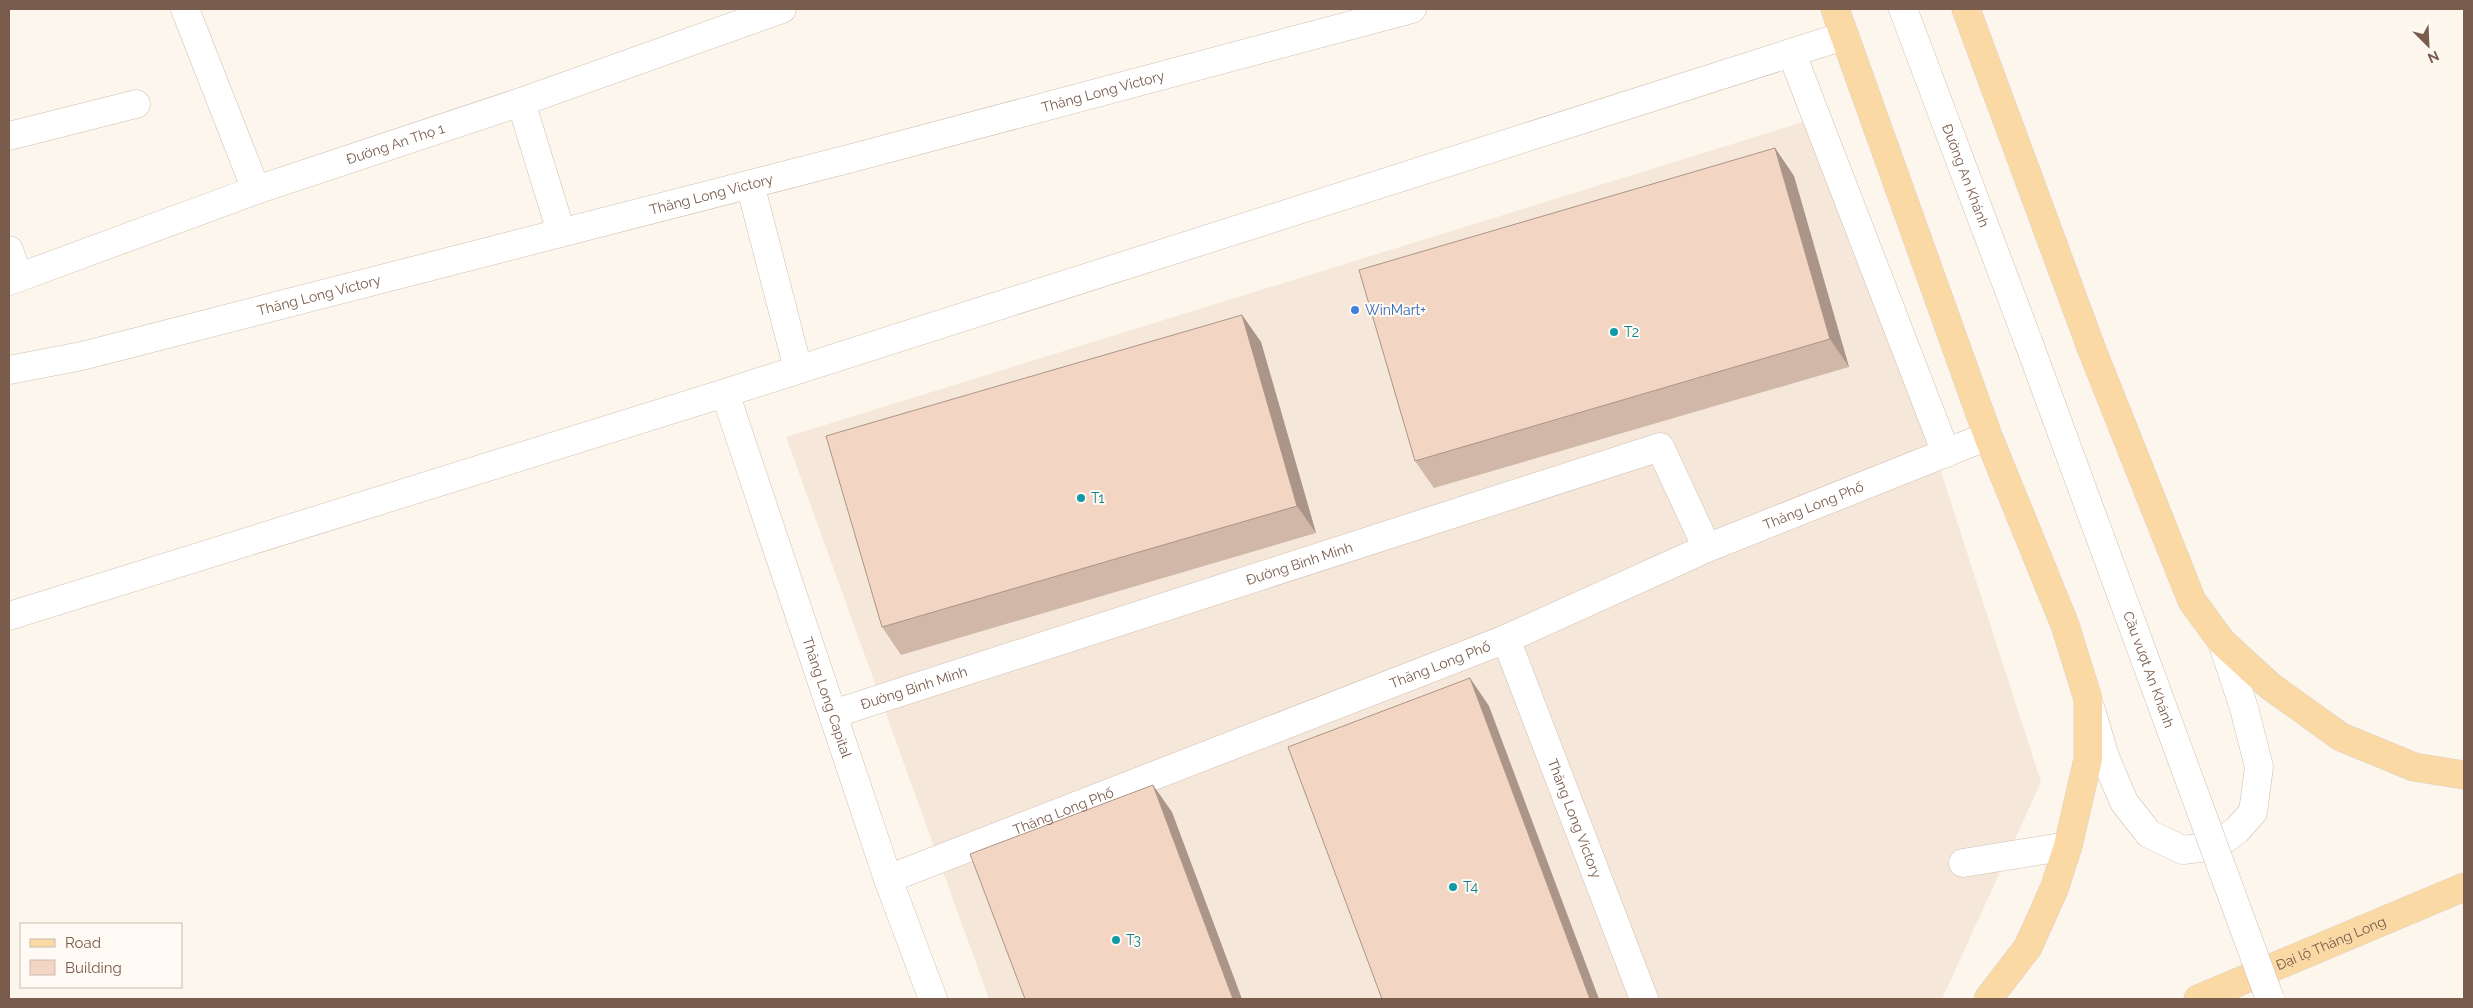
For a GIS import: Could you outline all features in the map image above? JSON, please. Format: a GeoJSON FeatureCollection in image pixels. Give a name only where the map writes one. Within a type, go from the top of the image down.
{"type":"FeatureCollection","features":[{"type":"Feature","properties":{"kind":"main road"},"geometry":{"type":"LineString","coordinates":[[1834,9],[1988,436],[2065,625],[2088,699],[2088,759],[2068,846],[2054,889],[2028,946],[1988,999]]}},
{"type":"Feature","properties":{"kind":"main road"},"geometry":{"type":"LineString","coordinates":[[1966,9],[2092,350],[2192,601],[2222,642],[2270,686],[2341,737],[2414,767],[2464,775]]}},
{"type":"Feature","properties":{"kind":"main road","name":"Đại lộ Thăng Long"},"geometry":{"type":"LineString","coordinates":[[2198,999],[2464,887]]}},
{"type":"Feature","properties":{"kind":"street"},"geometry":{"type":"LineString","coordinates":[[185,9],[256,190]]}},
{"type":"Feature","properties":{"kind":"street","name":"Đường An Thọ 1"},"geometry":{"type":"LineString","coordinates":[[13,279],[256,190],[521,102],[782,9]]}},
{"type":"Feature","properties":{"kind":"street","name":"Thăng Long Victory"},"geometry":{"type":"LineString","coordinates":[[9,370],[82,356],[750,184],[1412,9]]}},
{"type":"Feature","properties":{"kind":"street","name":"Đường An Khánh"},"geometry":{"type":"LineString","coordinates":[[1903,9],[2028,340]]}},
{"type":"Feature","properties":{"kind":"street"},"geometry":{"type":"LineString","coordinates":[[9,616],[725,393],[1844,36]]}},
{"type":"Feature","properties":{"kind":"street"},"geometry":{"type":"LineString","coordinates":[[1792,54],[1946,453]]}},
{"type":"Feature","properties":{"kind":"street"},"geometry":{"type":"LineString","coordinates":[[521,102],[561,232]]}},
{"type":"Feature","properties":{"kind":"street"},"geometry":{"type":"LineString","coordinates":[[9,136],[136,104]]}},
{"type":"Feature","properties":{"kind":"street"},"geometry":{"type":"LineString","coordinates":[[750,184],[798,369]]}},
{"type":"Feature","properties":{"kind":"street"},"geometry":{"type":"LineString","coordinates":[[9,250],[13,279]]}},
{"type":"Feature","properties":{"kind":"street","name":"Cầu vượt An Khánh"},"geometry":{"type":"LineString","coordinates":[[2028,340],[2270,999]]}},
{"type":"Feature","properties":{"kind":"street","name":"Thăng Long Capital"},"geometry":{"type":"LineString","coordinates":[[725,393],[888,879],[933,999]]}},
{"type":"Feature","properties":{"kind":"street","name":"Thăng Long Phố"},"geometry":{"type":"LineString","coordinates":[[888,879],[1506,639],[1706,548],[1988,436]]}},
{"type":"Feature","properties":{"kind":"street","name":"Đường Bình Minh"},"geometry":{"type":"LineString","coordinates":[[833,714],[1660,447],[1706,548]]}},
{"type":"Feature","properties":{"kind":"street","name":"Thăng Long Victory"},"geometry":{"type":"LineString","coordinates":[[1506,639],[1644,999]]}},
{"type":"Feature","properties":{"kind":"street"},"geometry":{"type":"LineString","coordinates":[[2088,699],[2105,757],[2124,802],[2149,834],[2183,850],[2216,846],[2237,830],[2253,812],[2260,768],[2244,708],[2222,642]]}},
{"type":"Feature","properties":{"kind":"street"},"geometry":{"type":"LineString","coordinates":[[1963,863],[2068,846]]}},
{"type":"Feature","properties":{"kind":"shaded area"},"geometry":{"type":"Polygon","coordinates":[[[1826,115],[2041,782],[1942,999],[989,999],[786,437],[1826,115]]]}},
{"type":"Feature","properties":{"kind":"building","name":"T2"},"geometry":{"type":"Polygon","coordinates":[[[1775,148],[1830,339],[1415,461],[1359,270],[1775,148]]]}},
{"type":"Feature","properties":{"kind":"building","name":"T1"},"geometry":{"type":"Polygon","coordinates":[[[1242,315],[1297,506],[882,627],[826,436],[1242,315]]]}},
{"type":"Feature","properties":{"kind":"building","name":"T4"},"geometry":{"type":"Polygon","coordinates":[[[1470,678],[1590,999],[1382,999],[1288,747],[1470,678]]]}},
{"type":"Feature","properties":{"kind":"building","name":"T3"},"geometry":{"type":"Polygon","coordinates":[[[1153,785],[1233,999],[1025,999],[970,854],[1153,785]]]}},
{"type":"Feature","properties":{"kind":"place","name":"WinMart+"},"geometry":{"type":"Point","coordinates":[1355,310]}},
{"type":"Feature","properties":{"kind":"place","name":"T2"},"geometry":{"type":"Point","coordinates":[1614,332]}},
{"type":"Feature","properties":{"kind":"place","name":"T1"},"geometry":{"type":"Point","coordinates":[1081,498]}},
{"type":"Feature","properties":{"kind":"place","name":"T4"},"geometry":{"type":"Point","coordinates":[1453,887]}},
{"type":"Feature","properties":{"kind":"place","name":"T3"},"geometry":{"type":"Point","coordinates":[1116,940]}}]}
